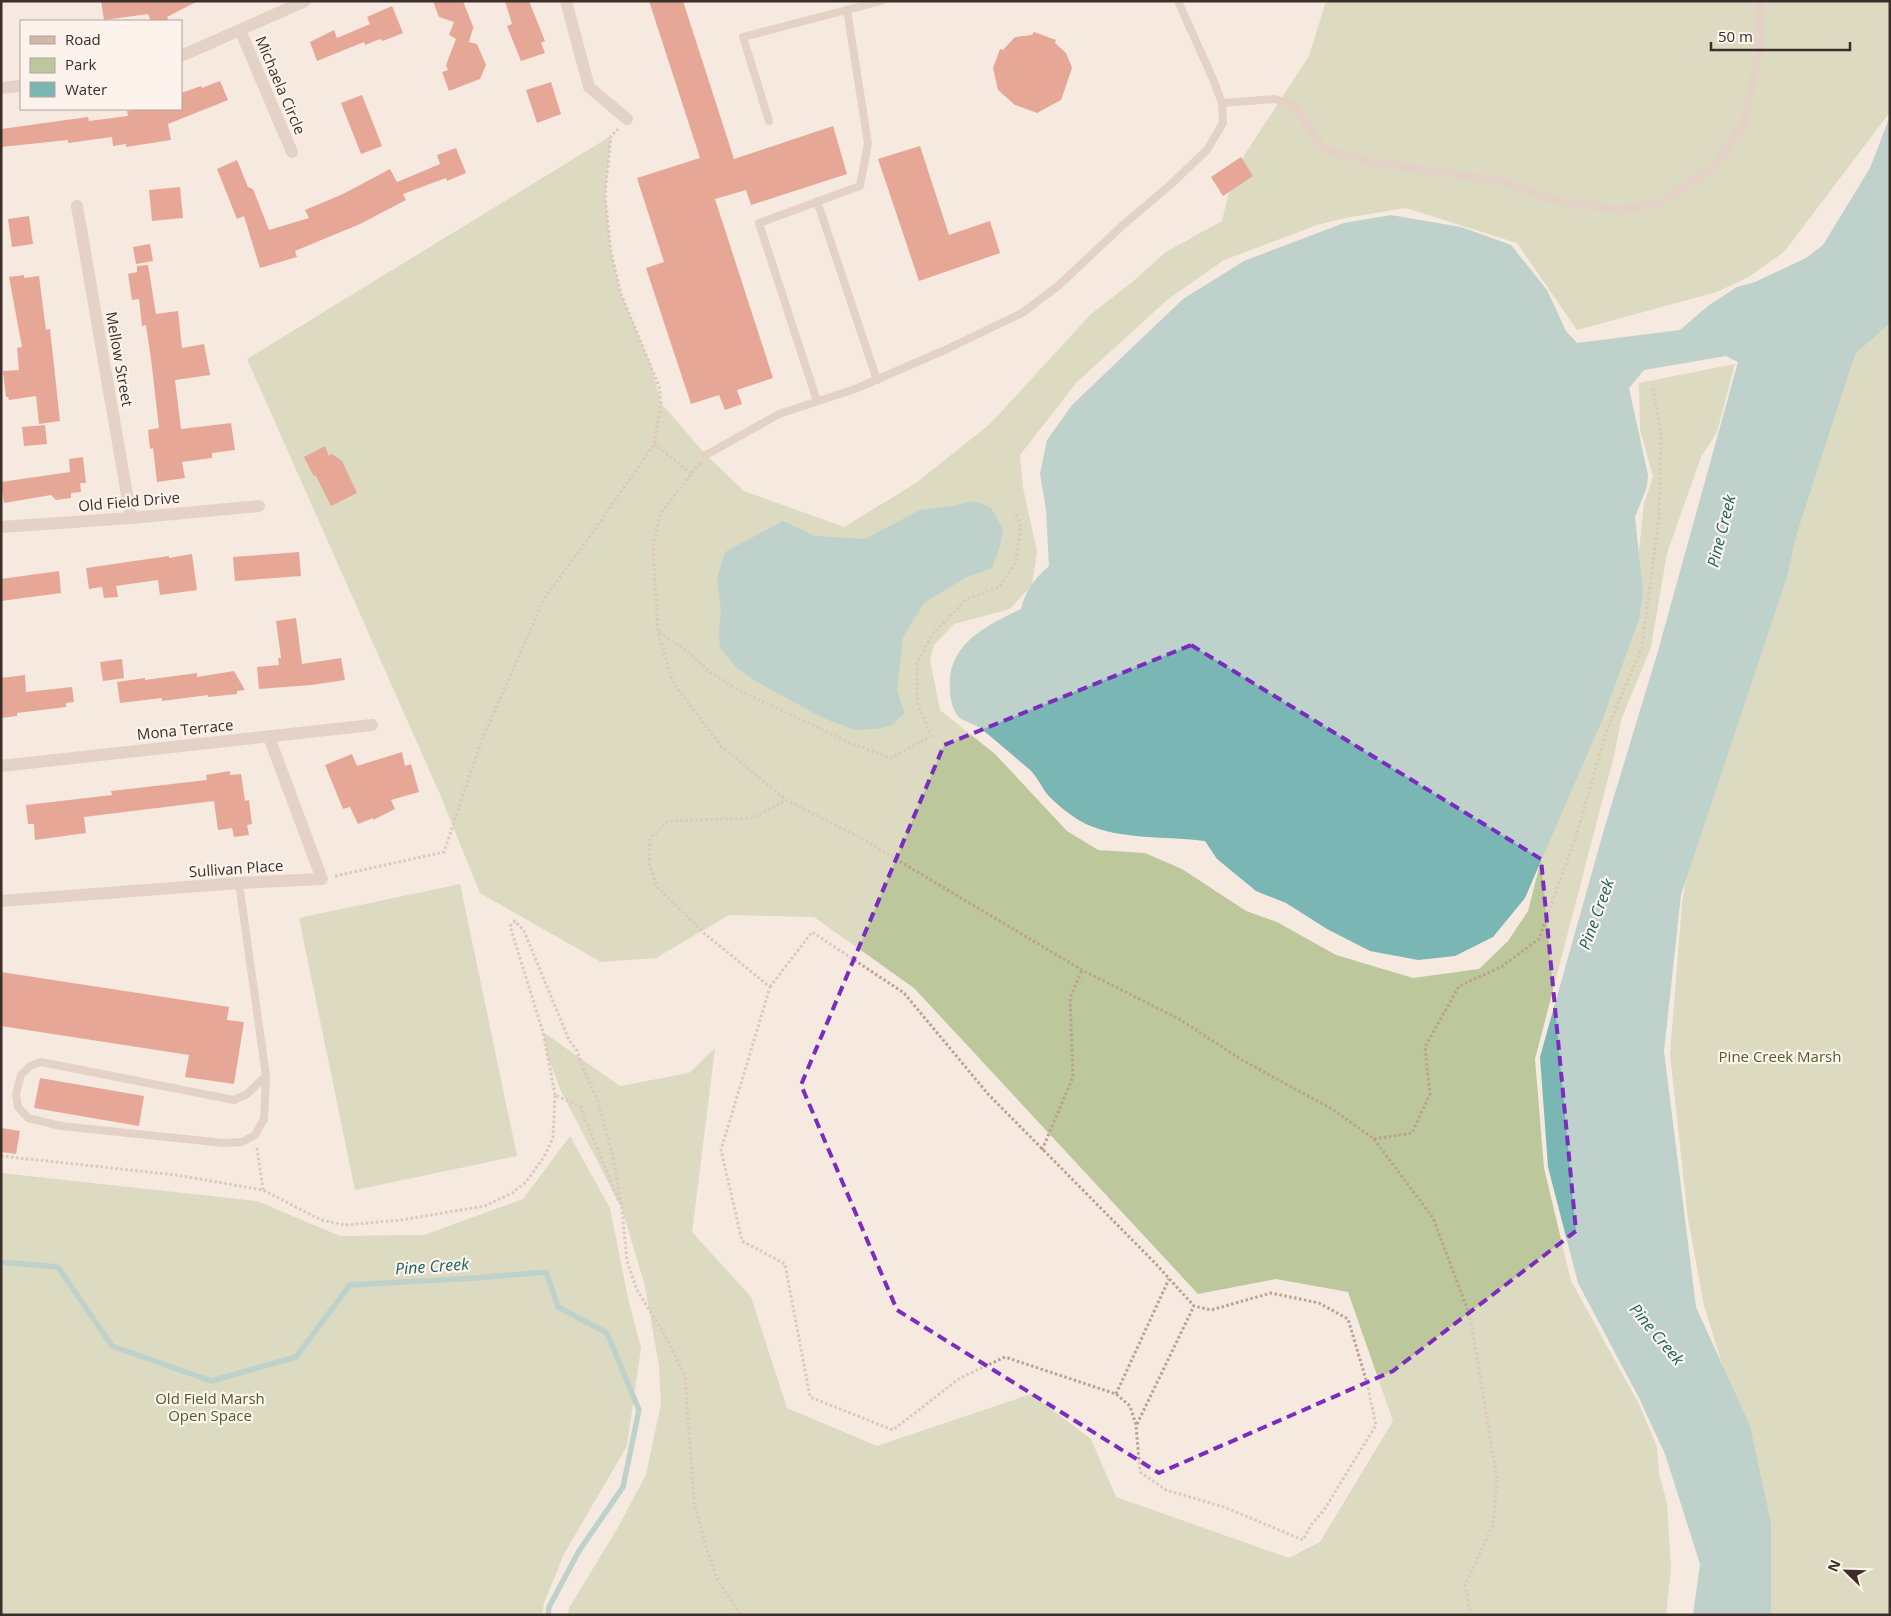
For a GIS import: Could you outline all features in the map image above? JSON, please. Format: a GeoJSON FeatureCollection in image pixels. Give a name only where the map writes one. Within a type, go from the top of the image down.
{"type":"FeatureCollection","features":[{"type":"Feature","properties":{"kind":"street"},"geometry":{"type":"LineString","coordinates":[[182,56],[305,1]]}},
{"type":"Feature","properties":{"kind":"street"},"geometry":{"type":"LineString","coordinates":[[566,1],[590,87],[627,119]]}},
{"type":"Feature","properties":{"kind":"street","name":"Michaela Circle"},"geometry":{"type":"LineString","coordinates":[[240,30],[292,152]]}},
{"type":"Feature","properties":{"kind":"street"},"geometry":{"type":"LineString","coordinates":[[1,88],[20,86]]}},
{"type":"Feature","properties":{"kind":"street","name":"Mellow Street"},"geometry":{"type":"LineString","coordinates":[[77,206],[131,518]]}},
{"type":"Feature","properties":{"kind":"street","name":"Old Field Drive"},"geometry":{"type":"LineString","coordinates":[[1,527],[131,518],[259,506]]}},
{"type":"Feature","properties":{"kind":"street","name":"Mona Terrace"},"geometry":{"type":"LineString","coordinates":[[1,766],[372,725]]}},
{"type":"Feature","properties":{"kind":"street"},"geometry":{"type":"LineString","coordinates":[[268,737],[322,879]]}},
{"type":"Feature","properties":{"kind":"street","name":"Sullivan Place"},"geometry":{"type":"LineString","coordinates":[[1,901],[238,883],[322,879]]}},
{"type":"Feature","properties":{"kind":"lane"},"geometry":{"type":"LineString","coordinates":[[769,121],[743,37],[881,1]]}},
{"type":"Feature","properties":{"kind":"lane"},"geometry":{"type":"LineString","coordinates":[[706,454],[779,414],[877,380],[1022,313],[1058,286],[1207,150],[1223,124],[1222,103],[1214,79],[1178,1]]}},
{"type":"Feature","properties":{"kind":"lane"},"geometry":{"type":"LineString","coordinates":[[1222,103],[1275,98],[1295,106],[1313,135],[1326,149],[1369,162],[1501,181],[1551,200],[1618,210],[1661,203],[1713,168],[1744,123],[1759,53],[1760,1]]}},
{"type":"Feature","properties":{"kind":"lane"},"geometry":{"type":"LineString","coordinates":[[817,401],[759,223],[860,186],[868,143],[848,10]]}},
{"type":"Feature","properties":{"kind":"lane"},"geometry":{"type":"LineString","coordinates":[[817,201],[877,380]]}},
{"type":"Feature","properties":{"kind":"lane"},"geometry":{"type":"LineString","coordinates":[[238,883],[266,1076],[264,1119],[255,1135],[242,1142],[224,1144],[61,1126],[28,1118],[18,1107],[16,1094],[22,1075],[30,1066],[40,1062],[234,1100],[247,1094],[266,1076]]}},
{"type":"Feature","properties":{"kind":"path"},"geometry":{"type":"LineString","coordinates":[[322,879],[444,852],[481,742],[544,599],[654,444],[661,403],[659,386],[621,294],[611,252],[605,195],[611,136],[627,119]]}},
{"type":"Feature","properties":{"kind":"path"},"geometry":{"type":"LineString","coordinates":[[1374,1139],[1412,1133],[1430,1094],[1425,1047],[1459,986],[1501,967],[1539,940],[1577,833],[1606,732],[1642,647],[1659,517],[1661,433],[1653,389]]}},
{"type":"Feature","properties":{"kind":"path"},"geometry":{"type":"LineString","coordinates":[[654,444],[692,474]]}},
{"type":"Feature","properties":{"kind":"path"},"geometry":{"type":"LineString","coordinates":[[706,454],[660,514],[653,547],[658,632],[673,683],[721,746],[786,800],[857,836],[1082,970],[1179,1019],[1242,1060],[1332,1109],[1374,1139],[1433,1218],[1470,1316],[1497,1479],[1493,1525],[1465,1585],[1471,1615]]}},
{"type":"Feature","properties":{"kind":"path"},"geometry":{"type":"LineString","coordinates":[[658,632],[690,653],[711,673],[741,691],[848,742],[891,758],[931,736],[917,702],[917,663],[933,633],[968,599],[999,587],[1015,564],[1021,527],[1016,514]]}},
{"type":"Feature","properties":{"kind":"path"},"geometry":{"type":"LineString","coordinates":[[770,987],[705,934],[657,888],[649,863],[650,838],[668,821],[753,818],[786,800]]}},
{"type":"Feature","properties":{"kind":"path"},"geometry":{"type":"LineString","coordinates":[[1,1156],[176,1175],[263,1190],[321,1220],[345,1225],[400,1220],[485,1206],[512,1193],[526,1182],[544,1157],[553,1138],[555,1095],[543,1032],[510,926],[515,921],[524,931],[569,1040],[577,1051],[598,1101],[613,1157],[622,1209],[627,1261],[637,1290],[663,1332],[685,1375],[694,1502],[705,1544],[718,1581],[741,1615]]}},
{"type":"Feature","properties":{"kind":"path"},"geometry":{"type":"LineString","coordinates":[[812,932],[904,993],[988,1094],[1194,1306],[1211,1310],[1271,1292],[1319,1303],[1348,1319],[1367,1383],[1376,1425],[1324,1510],[1310,1525],[1303,1540],[1224,1507],[1166,1490],[1140,1472],[1136,1425],[1130,1406],[1116,1394],[1004,1357],[960,1378],[893,1430],[810,1397],[785,1264],[742,1241],[721,1150],[770,987],[812,932]]}},
{"type":"Feature","properties":{"kind":"path"},"geometry":{"type":"LineString","coordinates":[[1042,1150],[1073,1077],[1070,998],[1082,970]]}},
{"type":"Feature","properties":{"kind":"path"},"geometry":{"type":"LineString","coordinates":[[555,1095],[580,1106],[622,1209]]}},
{"type":"Feature","properties":{"kind":"path"},"geometry":{"type":"LineString","coordinates":[[255,1135],[263,1190]]}},
{"type":"Feature","properties":{"kind":"path"},"geometry":{"type":"LineString","coordinates":[[1116,1394],[1169,1279]]}},
{"type":"Feature","properties":{"kind":"path"},"geometry":{"type":"LineString","coordinates":[[1136,1425],[1194,1306]]}},
{"type":"Feature","properties":{"kind":"highlighted area"},"geometry":{"type":"Polygon","coordinates":[[[1191,645],[1541,859],[1576,1231],[1393,1371],[1159,1473],[897,1310],[801,1085],[944,745],[1191,645]]]}},
{"type":"Feature","properties":{"kind":"green space"},"geometry":{"type":"Polygon","coordinates":[[[1326,1],[1890,1],[1890,112],[1784,252],[1750,276],[1717,292],[1577,330],[1517,243],[1406,208],[1345,218],[1317,225],[1224,260],[1167,300],[1077,382],[1020,455],[1023,488],[1037,551],[1032,585],[1010,609],[954,624],[934,645],[930,660],[940,710],[995,754],[1067,831],[1098,850],[1145,853],[1182,869],[1246,911],[1277,922],[1336,955],[1413,978],[1479,969],[1508,941],[1528,911],[1542,856],[1632,618],[1644,503],[1653,477],[1640,429],[1639,383],[1735,364],[1717,432],[1701,457],[1667,553],[1651,647],[1621,720],[1615,752],[1535,1059],[1544,1168],[1571,1281],[1639,1404],[1657,1447],[1659,1474],[1667,1503],[1671,1568],[1666,1615],[568,1615],[569,1608],[617,1529],[646,1475],[661,1404],[659,1366],[645,1286],[622,1209],[561,1091],[548,1057],[543,1032],[620,1086],[689,1073],[715,1048],[692,1232],[751,1297],[787,1408],[877,1446],[1031,1394],[1091,1439],[1116,1497],[1289,1558],[1320,1542],[1393,1421],[1348,1292],[1276,1279],[1198,1294],[914,988],[814,917],[729,915],[656,958],[601,962],[480,893],[439,792],[247,359],[611,136],[605,195],[611,252],[621,294],[651,366],[661,403],[706,455],[744,491],[844,527],[916,483],[990,424],[1090,315],[1131,283],[1166,252],[1222,221],[1234,171],[1309,56],[1326,1]]]}},
{"type":"Feature","properties":{"kind":"green space","name":"Pine Creek Marsh"},"geometry":{"type":"Polygon","coordinates":[[[1890,272],[1890,1615],[1767,1615],[1745,1440],[1704,1305],[1688,1219],[1670,1054],[1682,904],[1687,873],[1848,344],[1890,272]]]}},
{"type":"Feature","properties":{"kind":"green space"},"geometry":{"type":"Polygon","coordinates":[[[460,884],[517,1156],[355,1190],[299,918],[460,884]]]}},
{"type":"Feature","properties":{"kind":"green space","name":"Old Field Marsh Open Space"},"geometry":{"type":"Polygon","coordinates":[[[570,1136],[610,1208],[628,1298],[641,1348],[627,1446],[564,1554],[544,1603],[542,1615],[1,1615],[1,1173],[257,1201],[340,1236],[424,1235],[523,1199],[570,1136]]]}},
{"type":"Feature","properties":{"kind":"water"},"geometry":{"type":"Polygon","coordinates":[[[1890,116],[1890,323],[1855,354],[1796,536],[1787,577],[1681,895],[1664,1051],[1696,1307],[1750,1426],[1771,1523],[1771,1615],[1693,1615],[1700,1564],[1665,1454],[1639,1398],[1578,1283],[1548,1167],[1540,1057],[1605,826],[1658,651],[1738,362],[1726,356],[1644,370],[1629,388],[1648,475],[1647,487],[1635,517],[1643,593],[1639,619],[1603,718],[1525,898],[1493,937],[1455,956],[1418,960],[1370,951],[1327,929],[1286,903],[1256,891],[1217,859],[1205,841],[1113,833],[1086,824],[1051,798],[1029,769],[980,728],[958,715],[954,709],[951,697],[950,674],[954,661],[970,639],[994,622],[1021,609],[1031,585],[1049,566],[1046,510],[1040,474],[1047,440],[1072,405],[1183,299],[1244,261],[1344,223],[1391,215],[1461,227],[1511,245],[1547,290],[1566,331],[1577,343],[1680,330],[1709,305],[1737,287],[1755,282],[1806,258],[1823,245],[1870,168],[1890,116]]]}},
{"type":"Feature","properties":{"kind":"water"},"geometry":{"type":"Polygon","coordinates":[[[974,501],[991,508],[1003,529],[999,550],[992,568],[965,578],[924,603],[903,637],[897,691],[905,713],[891,726],[855,730],[823,718],[759,683],[738,669],[720,648],[721,610],[717,578],[725,552],[783,521],[815,536],[865,539],[920,510],[974,501]]]}},
{"type":"Feature","properties":{"kind":"building"},"geometry":{"type":"Polygon","coordinates":[[[101,1],[198,1],[167,17],[168,20],[151,20],[148,14],[104,20],[101,1]]]}},
{"type":"Feature","properties":{"kind":"building"},"geometry":{"type":"Polygon","coordinates":[[[433,1],[463,1],[474,29],[469,42],[477,44],[486,65],[480,79],[449,91],[442,72],[448,70],[446,65],[456,39],[449,35],[454,22],[439,17],[433,1]]]}},
{"type":"Feature","properties":{"kind":"building"},"geometry":{"type":"Polygon","coordinates":[[[505,1],[529,1],[545,41],[541,43],[545,53],[521,61],[507,26],[512,24],[505,1]]]}},
{"type":"Feature","properties":{"kind":"building"},"geometry":{"type":"Polygon","coordinates":[[[649,1],[683,1],[734,159],[833,126],[847,174],[751,205],[746,190],[715,199],[773,378],[737,390],[742,404],[725,410],[719,395],[691,404],[646,268],[664,262],[637,178],[700,158],[649,1]]]}},
{"type":"Feature","properties":{"kind":"building"},"geometry":{"type":"Polygon","coordinates":[[[392,6],[403,33],[383,41],[380,39],[365,45],[364,42],[317,61],[310,42],[334,30],[337,38],[370,24],[367,17],[392,6]]]}},
{"type":"Feature","properties":{"kind":"building"},"geometry":{"type":"Polygon","coordinates":[[[1034,32],[1056,40],[1055,43],[1066,53],[1072,68],[1061,100],[1037,113],[1015,105],[998,90],[993,68],[1000,49],[1003,50],[1015,37],[1032,35],[1034,32]]]}},
{"type":"Feature","properties":{"kind":"building"},"geometry":{"type":"Polygon","coordinates":[[[220,81],[228,100],[168,124],[171,140],[126,147],[126,144],[113,146],[112,137],[68,143],[68,140],[1,147],[1,129],[88,117],[89,121],[128,116],[127,111],[133,110],[182,110],[182,93],[201,86],[202,88],[220,81]]]}},
{"type":"Feature","properties":{"kind":"building"},"geometry":{"type":"Polygon","coordinates":[[[551,82],[561,114],[537,123],[526,90],[551,82]]]}},
{"type":"Feature","properties":{"kind":"building"},"geometry":{"type":"Polygon","coordinates":[[[362,95],[382,146],[361,154],[341,103],[362,95]]]}},
{"type":"Feature","properties":{"kind":"building"},"geometry":{"type":"Polygon","coordinates":[[[920,146],[949,235],[990,221],[1000,253],[919,281],[878,159],[920,146]]]}},
{"type":"Feature","properties":{"kind":"building"},"geometry":{"type":"Polygon","coordinates":[[[456,148],[466,173],[447,181],[446,178],[403,194],[406,200],[360,224],[295,251],[297,257],[260,268],[244,216],[237,219],[217,169],[237,160],[248,187],[253,189],[269,230],[309,218],[305,210],[343,194],[390,169],[397,182],[440,164],[437,155],[456,148]]]}},
{"type":"Feature","properties":{"kind":"building"},"geometry":{"type":"Polygon","coordinates":[[[1241,157],[1253,176],[1223,196],[1211,177],[1241,157]]]}},
{"type":"Feature","properties":{"kind":"building"},"geometry":{"type":"Polygon","coordinates":[[[180,187],[183,218],[152,221],[149,190],[180,187]]]}},
{"type":"Feature","properties":{"kind":"building"},"geometry":{"type":"Polygon","coordinates":[[[29,216],[33,244],[12,247],[8,219],[29,216]]]}},
{"type":"Feature","properties":{"kind":"building"},"geometry":{"type":"Polygon","coordinates":[[[150,244],[153,261],[136,264],[133,247],[150,244]]]}},
{"type":"Feature","properties":{"kind":"building"},"geometry":{"type":"Polygon","coordinates":[[[148,265],[156,314],[178,311],[182,348],[204,344],[210,375],[175,380],[181,429],[231,423],[235,450],[212,453],[212,458],[182,462],[185,478],[157,482],[153,448],[150,449],[148,430],[159,428],[151,359],[146,325],[142,326],[139,299],[132,300],[128,274],[137,272],[137,266],[148,265]]]}},
{"type":"Feature","properties":{"kind":"building"},"geometry":{"type":"Polygon","coordinates":[[[24,275],[24,278],[39,276],[46,330],[50,329],[60,421],[39,424],[36,396],[9,400],[6,397],[3,371],[19,370],[17,348],[22,347],[9,277],[24,275]]]}},
{"type":"Feature","properties":{"kind":"building"},"geometry":{"type":"Polygon","coordinates":[[[45,425],[47,444],[24,446],[22,427],[45,425]]]}},
{"type":"Feature","properties":{"kind":"building"},"geometry":{"type":"Polygon","coordinates":[[[325,446],[329,456],[332,454],[342,461],[357,493],[331,506],[304,457],[325,446]]]}},
{"type":"Feature","properties":{"kind":"building"},"geometry":{"type":"Polygon","coordinates":[[[83,457],[86,483],[80,483],[81,492],[71,493],[71,498],[56,500],[51,495],[4,503],[1,482],[70,472],[69,459],[83,457]]]}},
{"type":"Feature","properties":{"kind":"building"},"geometry":{"type":"Polygon","coordinates":[[[299,552],[301,576],[235,581],[233,557],[299,552]]]}},
{"type":"Feature","properties":{"kind":"building"},"geometry":{"type":"Polygon","coordinates":[[[192,554],[197,590],[160,595],[158,580],[116,586],[118,597],[104,598],[102,587],[89,589],[86,568],[192,554]]]}},
{"type":"Feature","properties":{"kind":"building"},"geometry":{"type":"Polygon","coordinates":[[[59,571],[61,593],[1,601],[1,579],[59,571]]]}},
{"type":"Feature","properties":{"kind":"building"},"geometry":{"type":"Polygon","coordinates":[[[296,618],[302,664],[341,658],[345,680],[259,689],[257,667],[279,665],[278,658],[281,658],[276,621],[296,618]]]}},
{"type":"Feature","properties":{"kind":"building"},"geometry":{"type":"Polygon","coordinates":[[[122,659],[124,678],[103,681],[100,662],[122,659]]]}},
{"type":"Feature","properties":{"kind":"building"},"geometry":{"type":"Polygon","coordinates":[[[234,671],[245,690],[237,691],[237,694],[208,697],[208,695],[162,701],[162,698],[120,703],[117,682],[197,673],[197,677],[234,671]]]}},
{"type":"Feature","properties":{"kind":"building"},"geometry":{"type":"Polygon","coordinates":[[[25,675],[26,692],[72,687],[74,702],[66,703],[66,707],[17,713],[17,716],[1,718],[1,678],[25,675]]]}},
{"type":"Feature","properties":{"kind":"building"},"geometry":{"type":"Polygon","coordinates":[[[402,752],[405,766],[411,764],[419,792],[391,800],[395,809],[373,820],[373,818],[358,824],[350,807],[343,809],[325,765],[352,754],[357,766],[402,752]]]}},
{"type":"Feature","properties":{"kind":"building"},"geometry":{"type":"Polygon","coordinates":[[[230,771],[230,775],[241,774],[245,801],[249,800],[252,824],[247,825],[249,835],[234,837],[232,828],[218,830],[214,801],[84,817],[86,833],[35,840],[34,824],[28,824],[26,805],[112,795],[111,791],[207,780],[206,775],[230,771]]]}},
{"type":"Feature","properties":{"kind":"building"},"geometry":{"type":"Polygon","coordinates":[[[1,972],[229,1007],[227,1020],[244,1022],[234,1084],[185,1077],[189,1055],[1,1026],[1,972]]]}},
{"type":"Feature","properties":{"kind":"building"},"geometry":{"type":"Polygon","coordinates":[[[40,1078],[144,1096],[139,1126],[34,1108],[40,1078]]]}},
{"type":"Feature","properties":{"kind":"building"},"geometry":{"type":"Polygon","coordinates":[[[1,1128],[20,1131],[16,1154],[1,1152],[1,1128]]]}},
{"type":"Feature","properties":{"kind":"waterway","name":"Pine Creek"},"geometry":{"type":"LineString","coordinates":[[1,1262],[58,1267],[112,1346],[211,1381],[296,1357],[350,1285],[546,1272],[558,1307],[607,1333],[639,1410],[623,1487],[579,1551],[549,1607],[548,1615]]}}]}
